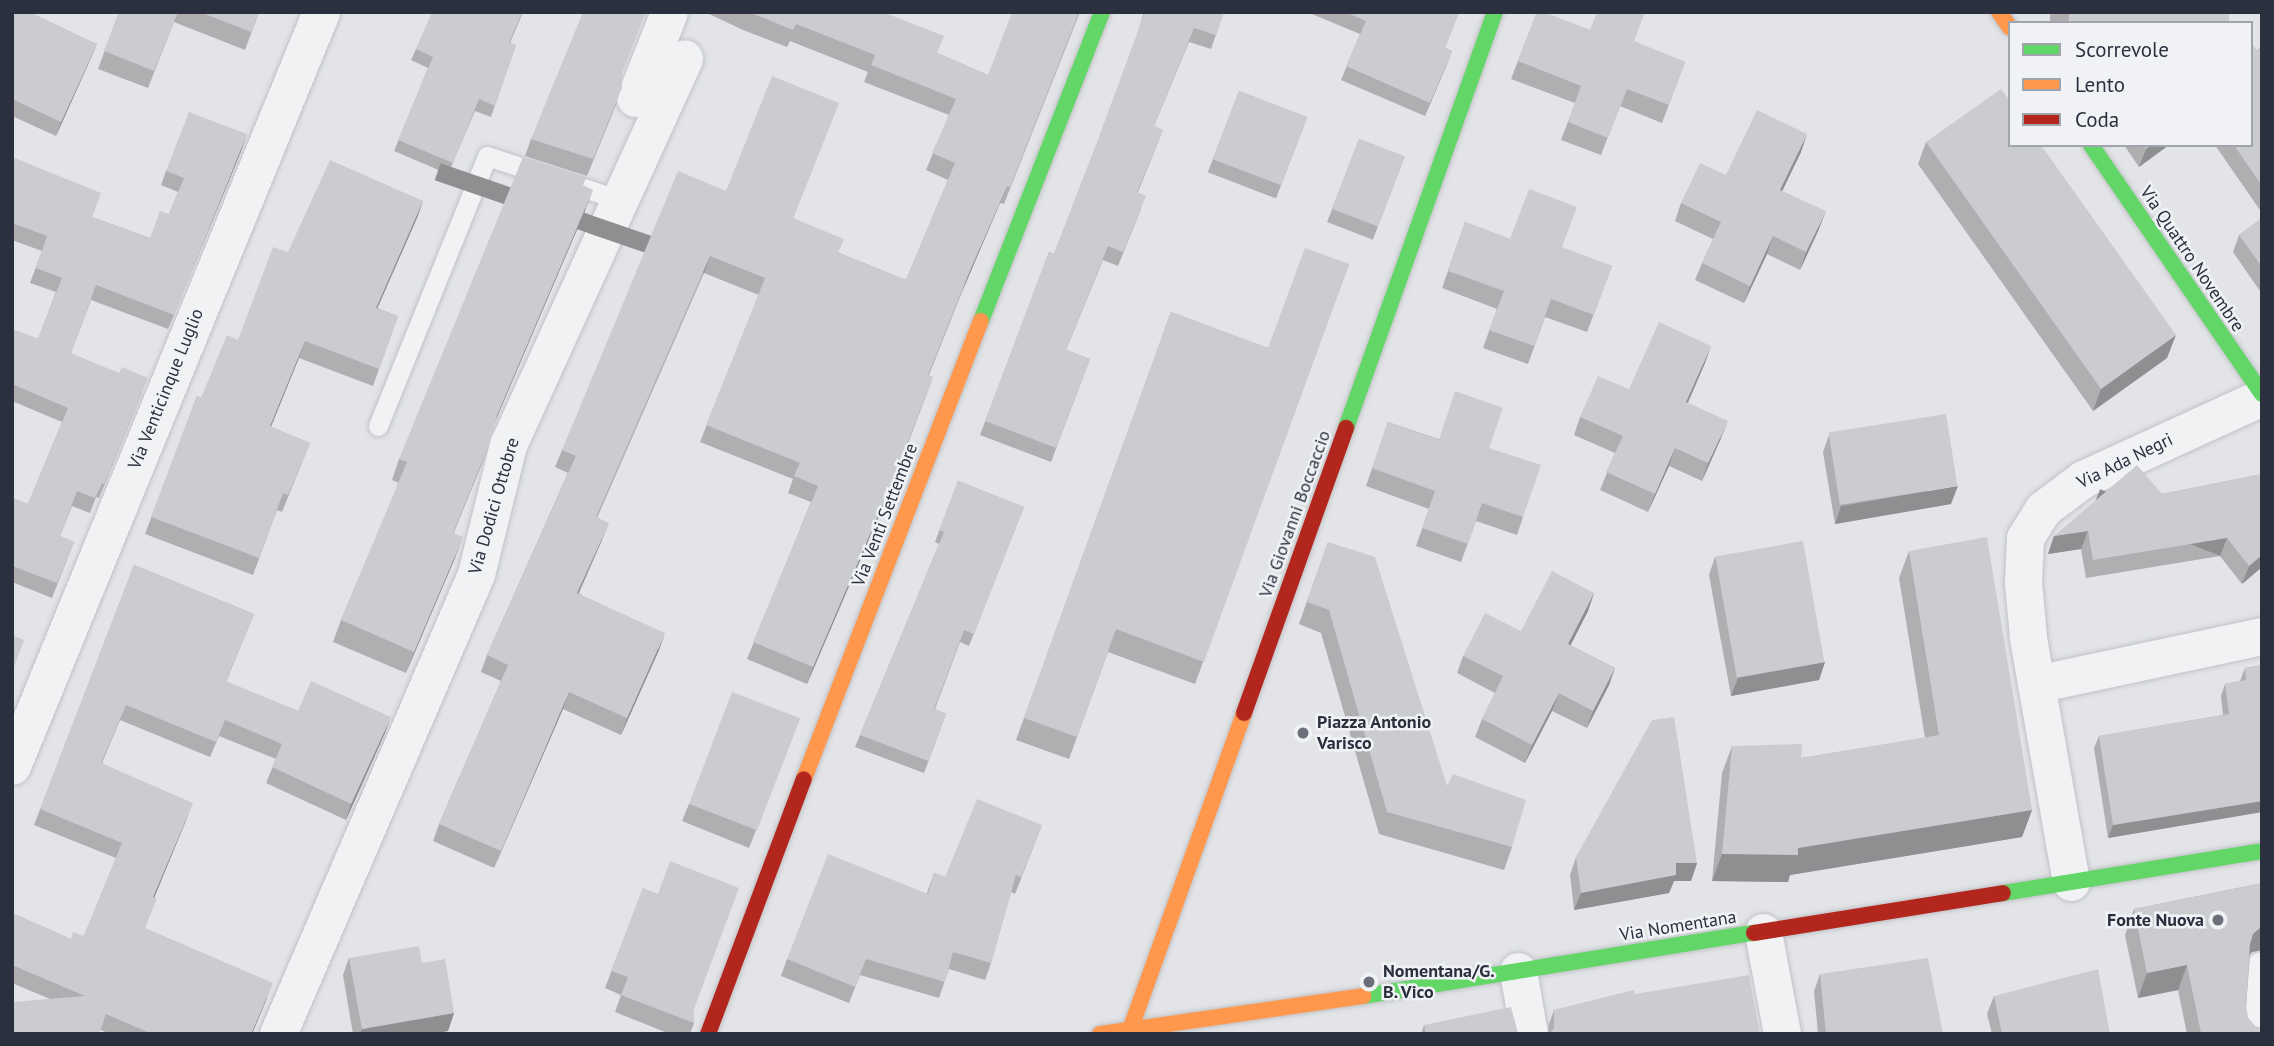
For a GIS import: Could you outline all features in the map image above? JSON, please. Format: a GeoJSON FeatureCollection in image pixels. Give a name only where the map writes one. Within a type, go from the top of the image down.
{"type":"FeatureCollection","features":[{"type":"Feature","properties":{"kind":"street","name":"Via Venticinque Luglio"},"geometry":{"type":"LineString","coordinates":[[12,765],[321,12]]}},
{"type":"Feature","properties":{"kind":"street"},"geometry":{"type":"LineString","coordinates":[[635,98],[669,12]]}},
{"type":"Feature","properties":{"kind":"street","name":"Via Venti Settembre"},"geometry":{"type":"LineString","coordinates":[[708,1034],[835,696],[1102,12]]}},
{"type":"Feature","properties":{"kind":"street","name":"Via Giovanni Boccaccio"},"geometry":{"type":"LineString","coordinates":[[1130,1030],[1495,12]]}},
{"type":"Feature","properties":{"kind":"street","name":"Via Dodici Ottobre"},"geometry":{"type":"LineString","coordinates":[[278,1034],[476,574],[508,445],[684,58]]}},
{"type":"Feature","properties":{"kind":"street","name":"Via Quattro Novembre"},"geometry":{"type":"LineString","coordinates":[[2092,147],[2262,395]]}},
{"type":"Feature","properties":{"kind":"street","name":"Via Ada Negri"},"geometry":{"type":"LineString","coordinates":[[2071,882],[2028,637],[2022,555],[2025,538],[2037,516],[2065,491],[2099,470],[2262,395]]}},
{"type":"Feature","properties":{"kind":"street"},"geometry":{"type":"LineString","coordinates":[[2036,684],[2262,636]]}},
{"type":"Feature","properties":{"kind":"street","name":"Via Nomentana"},"geometry":{"type":"LineString","coordinates":[[1100,1034],[1518,971],[2262,851]]}},
{"type":"Feature","properties":{"kind":"street"},"geometry":{"type":"LineString","coordinates":[[1763,932],[1782,1034]]}},
{"type":"Feature","properties":{"kind":"street"},"geometry":{"type":"LineString","coordinates":[[2258,1034],[2262,970]]}},
{"type":"Feature","properties":{"kind":"street"},"geometry":{"type":"LineString","coordinates":[[1518,971],[1529,1034]]}},
{"type":"Feature","properties":{"kind":"lane"},"geometry":{"type":"LineString","coordinates":[[378,426],[487,156],[620,200]]}},
{"type":"Feature","properties":{"kind":"building"},"geometry":{"type":"Polygon","coordinates":[[[12,12],[30,12],[97,44],[61,122],[12,99],[12,12]]]}},
{"type":"Feature","properties":{"kind":"building"},"geometry":{"type":"Polygon","coordinates":[[[119,12],[178,12],[154,71],[104,51],[119,12]]]}},
{"type":"Feature","properties":{"kind":"building"},"geometry":{"type":"Polygon","coordinates":[[[200,12],[259,12],[251,32],[200,12]]]}},
{"type":"Feature","properties":{"kind":"building"},"geometry":{"type":"Polygon","coordinates":[[[432,12],[522,12],[509,43],[516,45],[495,106],[479,99],[453,163],[398,140],[433,57],[416,49],[432,12]]]}},
{"type":"Feature","properties":{"kind":"building"},"geometry":{"type":"Polygon","coordinates":[[[583,12],[646,12],[622,73],[622,88],[593,159],[531,139],[583,12]]]}},
{"type":"Feature","properties":{"kind":"building"},"geometry":{"type":"Polygon","coordinates":[[[749,12],[883,12],[944,36],[937,53],[988,75],[1012,12],[1079,12],[1010,187],[1007,186],[968,275],[928,375],[933,377],[895,476],[813,667],[753,642],[818,486],[794,476],[800,463],[706,425],[765,278],[710,256],[596,517],[609,523],[577,593],[665,633],[627,718],[569,692],[501,851],[439,824],[508,665],[487,655],[576,456],[562,450],[678,171],[726,191],[772,76],[839,103],[793,218],[844,239],[838,253],[906,280],[955,163],[932,153],[956,99],[871,65],[875,55],[796,24],[793,30],[749,12]]]}},
{"type":"Feature","properties":{"kind":"building"},"geometry":{"type":"Polygon","coordinates":[[[1145,12],[1224,12],[1216,35],[1194,28],[1154,126],[1163,130],[1137,192],[1146,196],[1123,252],[1108,246],[1066,350],[1090,359],[1056,448],[985,421],[1049,252],[1054,254],[1145,12]]]}},
{"type":"Feature","properties":{"kind":"building"},"geometry":{"type":"Polygon","coordinates":[[[1345,12],[1459,12],[1445,48],[1452,51],[1430,103],[1346,66],[1366,21],[1345,12]]]}},
{"type":"Feature","properties":{"kind":"building"},"geometry":{"type":"Polygon","coordinates":[[[1537,12],[1544,12],[1590,30],[1597,12],[1645,12],[1634,41],[1685,62],[1669,105],[1627,89],[1608,138],[1568,122],[1581,86],[1518,61],[1537,12]]]}},
{"type":"Feature","properties":{"kind":"building"},"geometry":{"type":"Polygon","coordinates":[[[2069,12],[2229,12],[2229,21],[2069,21],[2069,12]]]}},
{"type":"Feature","properties":{"kind":"building"},"geometry":{"type":"Polygon","coordinates":[[[2253,45],[2257,50],[2262,46],[2262,186],[2235,147],[2253,147],[2253,45]]]}},
{"type":"Feature","properties":{"kind":"building"},"geometry":{"type":"Polygon","coordinates":[[[2001,89],[2008,98],[2008,147],[2042,147],[2176,335],[2101,389],[1926,142],[2001,89]]]}},
{"type":"Feature","properties":{"kind":"building"},"geometry":{"type":"Polygon","coordinates":[[[1239,91],[1307,117],[1281,185],[1213,159],[1239,91]]]}},
{"type":"Feature","properties":{"kind":"building"},"geometry":{"type":"Polygon","coordinates":[[[1757,110],[1807,134],[1780,190],[1826,211],[1806,252],[1773,236],[1750,286],[1702,263],[1721,222],[1681,203],[1700,163],[1726,175],[1757,110]]]}},
{"type":"Feature","properties":{"kind":"building"},"geometry":{"type":"Polygon","coordinates":[[[189,112],[247,134],[174,315],[96,285],[71,353],[119,373],[122,367],[148,378],[104,484],[102,483],[95,498],[77,491],[60,536],[74,542],[57,583],[12,566],[12,498],[28,504],[68,408],[12,384],[12,329],[38,339],[62,278],[36,268],[47,236],[12,223],[12,157],[101,193],[92,217],[150,238],[160,211],[169,214],[184,178],[166,171],[189,112]]]}},
{"type":"Feature","properties":{"kind":"building"},"geometry":{"type":"Polygon","coordinates":[[[1359,139],[1405,157],[1378,227],[1332,209],[1359,139]]]}},
{"type":"Feature","properties":{"kind":"building"},"geometry":{"type":"Polygon","coordinates":[[[523,157],[586,178],[583,185],[593,190],[497,415],[490,442],[453,533],[463,537],[414,652],[341,620],[407,462],[399,459],[523,157]]]}},
{"type":"Feature","properties":{"kind":"building"},"geometry":{"type":"Polygon","coordinates":[[[330,160],[423,201],[376,308],[398,316],[379,369],[305,341],[270,426],[310,443],[288,495],[283,493],[259,558],[151,517],[197,396],[201,398],[227,335],[238,340],[273,247],[288,252],[330,160]]]}},
{"type":"Feature","properties":{"kind":"building"},"geometry":{"type":"Polygon","coordinates":[[[1529,189],[1577,207],[1562,247],[1612,266],[1594,315],[1551,299],[1534,346],[1489,330],[1504,291],[1448,271],[1465,222],[1510,239],[1529,189]]]}},
{"type":"Feature","properties":{"kind":"building"},"geometry":{"type":"Polygon","coordinates":[[[2262,218],[2262,267],[2239,235],[2262,218]]]}},
{"type":"Feature","properties":{"kind":"building"},"geometry":{"type":"Polygon","coordinates":[[[1305,248],[1349,264],[1204,662],[1116,629],[1077,737],[1024,718],[1171,312],[1268,348],[1305,248]]]}},
{"type":"Feature","properties":{"kind":"building"},"geometry":{"type":"Polygon","coordinates":[[[1659,322],[1711,346],[1686,402],[1728,421],[1708,463],[1675,448],[1655,494],[1606,472],[1623,436],[1580,417],[1598,376],[1629,389],[1659,322]]]}},
{"type":"Feature","properties":{"kind":"building"},"geometry":{"type":"Polygon","coordinates":[[[1455,391],[1503,408],[1489,448],[1541,465],[1523,517],[1482,503],[1468,544],[1422,528],[1435,491],[1372,468],[1388,422],[1439,440],[1455,391]]]}},
{"type":"Feature","properties":{"kind":"building"},"geometry":{"type":"Polygon","coordinates":[[[1946,414],[1957,486],[1840,505],[1828,433],[1946,414]]]}},
{"type":"Feature","properties":{"kind":"building"},"geometry":{"type":"Polygon","coordinates":[[[2137,465],[2162,494],[2262,474],[2262,555],[2249,566],[2227,538],[2093,560],[2088,531],[2054,536],[2137,465]]]}},
{"type":"Feature","properties":{"kind":"building"},"geometry":{"type":"Polygon","coordinates":[[[958,481],[1024,507],[974,634],[964,630],[934,709],[946,714],[928,761],[860,735],[944,532],[939,530],[958,481]]]}},
{"type":"Feature","properties":{"kind":"building"},"geometry":{"type":"Polygon","coordinates":[[[1987,537],[2032,810],[1798,848],[1798,855],[1722,854],[1732,746],[1802,744],[1801,758],[1939,735],[1909,551],[1987,537]]]}},
{"type":"Feature","properties":{"kind":"building"},"geometry":{"type":"Polygon","coordinates":[[[1803,541],[1824,662],[1737,678],[1715,556],[1803,541]]]}},
{"type":"Feature","properties":{"kind":"building"},"geometry":{"type":"Polygon","coordinates":[[[1328,542],[1375,557],[1447,786],[1453,774],[1526,800],[1512,847],[1387,812],[1329,610],[1307,602],[1328,542]]]}},
{"type":"Feature","properties":{"kind":"building"},"geometry":{"type":"Polygon","coordinates":[[[134,565],[254,614],[226,681],[298,711],[311,681],[391,717],[351,804],[272,767],[282,744],[225,720],[216,742],[126,705],[101,763],[193,803],[153,897],[157,898],[145,928],[273,983],[251,1034],[152,1034],[106,1014],[99,1034],[12,1034],[12,1002],[85,996],[12,965],[12,913],[71,939],[73,932],[84,936],[122,843],[40,809],[134,565]]]}},
{"type":"Feature","properties":{"kind":"building"},"geometry":{"type":"Polygon","coordinates":[[[1552,571],[1594,593],[1568,644],[1615,668],[1593,711],[1559,693],[1532,745],[1482,719],[1503,676],[1463,656],[1485,613],[1521,631],[1552,571]]]}},
{"type":"Feature","properties":{"kind":"building"},"geometry":{"type":"Polygon","coordinates":[[[12,635],[24,640],[12,672],[12,635]]]}},
{"type":"Feature","properties":{"kind":"building"},"geometry":{"type":"Polygon","coordinates":[[[2262,665],[2262,801],[2113,825],[2099,736],[2229,714],[2225,684],[2246,680],[2245,668],[2262,665]]]}},
{"type":"Feature","properties":{"kind":"building"},"geometry":{"type":"Polygon","coordinates":[[[732,692],[800,718],[757,830],[689,804],[732,692]]]}},
{"type":"Feature","properties":{"kind":"building"},"geometry":{"type":"Polygon","coordinates":[[[1674,717],[1697,863],[1676,863],[1676,875],[1581,893],[1576,857],[1652,720],[1674,717]]]}},
{"type":"Feature","properties":{"kind":"building"},"geometry":{"type":"Polygon","coordinates":[[[977,799],[1042,825],[1021,877],[1016,875],[991,963],[953,952],[945,982],[866,959],[855,987],[787,959],[828,854],[928,894],[934,873],[945,877],[977,799]]]}},
{"type":"Feature","properties":{"kind":"building"},"geometry":{"type":"Polygon","coordinates":[[[670,861],[739,888],[694,1009],[694,1023],[621,995],[628,977],[611,971],[643,888],[658,894],[670,861]]]}},
{"type":"Feature","properties":{"kind":"building"},"geometry":{"type":"Polygon","coordinates":[[[2262,883],[2262,926],[2253,934],[2250,944],[2246,1008],[2248,1018],[2255,1026],[2262,1028],[2262,1034],[2192,1034],[2201,1033],[2187,965],[2147,973],[2134,909],[2262,883]]]}},
{"type":"Feature","properties":{"kind":"building"},"geometry":{"type":"Polygon","coordinates":[[[419,946],[422,963],[445,959],[454,1013],[362,1029],[349,958],[419,946]]]}},
{"type":"Feature","properties":{"kind":"building"},"geometry":{"type":"Polygon","coordinates":[[[1928,958],[1943,1034],[1826,1034],[1820,974],[1928,958]]]}},
{"type":"Feature","properties":{"kind":"building"},"geometry":{"type":"Polygon","coordinates":[[[2098,969],[2110,1034],[2002,1034],[1994,996],[2098,969]]]}},
{"type":"Feature","properties":{"kind":"building"},"geometry":{"type":"Polygon","coordinates":[[[1749,975],[1760,1034],[1549,1034],[1554,1028],[1554,1010],[1634,990],[1635,994],[1749,975]]]}},
{"type":"Feature","properties":{"kind":"building"},"geometry":{"type":"Polygon","coordinates":[[[1511,1007],[1519,1034],[1426,1034],[1424,1025],[1511,1007]]]}},
{"type":"Feature","properties":{"kind":"traffic: fast"},"geometry":{"type":"LineString","coordinates":[[981,321],[1102,12]]}},
{"type":"Feature","properties":{"kind":"traffic: fast"},"geometry":{"type":"LineString","coordinates":[[1346,428],[1495,12]]}},
{"type":"Feature","properties":{"kind":"traffic: fast"},"geometry":{"type":"LineString","coordinates":[[2092,147],[2262,394]]}},
{"type":"Feature","properties":{"kind":"traffic: fast"},"geometry":{"type":"LineString","coordinates":[[2003,893],[2262,851]]}},
{"type":"Feature","properties":{"kind":"traffic: fast"},"geometry":{"type":"LineString","coordinates":[[1363,996],[1754,933]]}},
{"type":"Feature","properties":{"kind":"traffic: slow"},"geometry":{"type":"LineString","coordinates":[[1999,12],[2008,25]]}},
{"type":"Feature","properties":{"kind":"traffic: slow"},"geometry":{"type":"LineString","coordinates":[[804,779],[981,321]]}},
{"type":"Feature","properties":{"kind":"traffic: slow"},"geometry":{"type":"LineString","coordinates":[[1130,1030],[1244,713]]}},
{"type":"Feature","properties":{"kind":"traffic: slow"},"geometry":{"type":"LineString","coordinates":[[1100,1034],[1363,996]]}},
{"type":"Feature","properties":{"kind":"traffic: jam"},"geometry":{"type":"LineString","coordinates":[[1244,713],[1346,428]]}},
{"type":"Feature","properties":{"kind":"traffic: jam"},"geometry":{"type":"LineString","coordinates":[[708,1034],[804,779]]}},
{"type":"Feature","properties":{"kind":"traffic: jam"},"geometry":{"type":"LineString","coordinates":[[1754,933],[2003,893]]}},
{"type":"Feature","properties":{"kind":"place","name":"Piazza Antonio Varisco"},"geometry":{"type":"Point","coordinates":[1303,733]}},
{"type":"Feature","properties":{"kind":"place","name":"Fonte Nuova"},"geometry":{"type":"Point","coordinates":[2218,920]}},
{"type":"Feature","properties":{"kind":"place","name":"Nomentana/G. B. Vico"},"geometry":{"type":"Point","coordinates":[1369,982]}}]}
